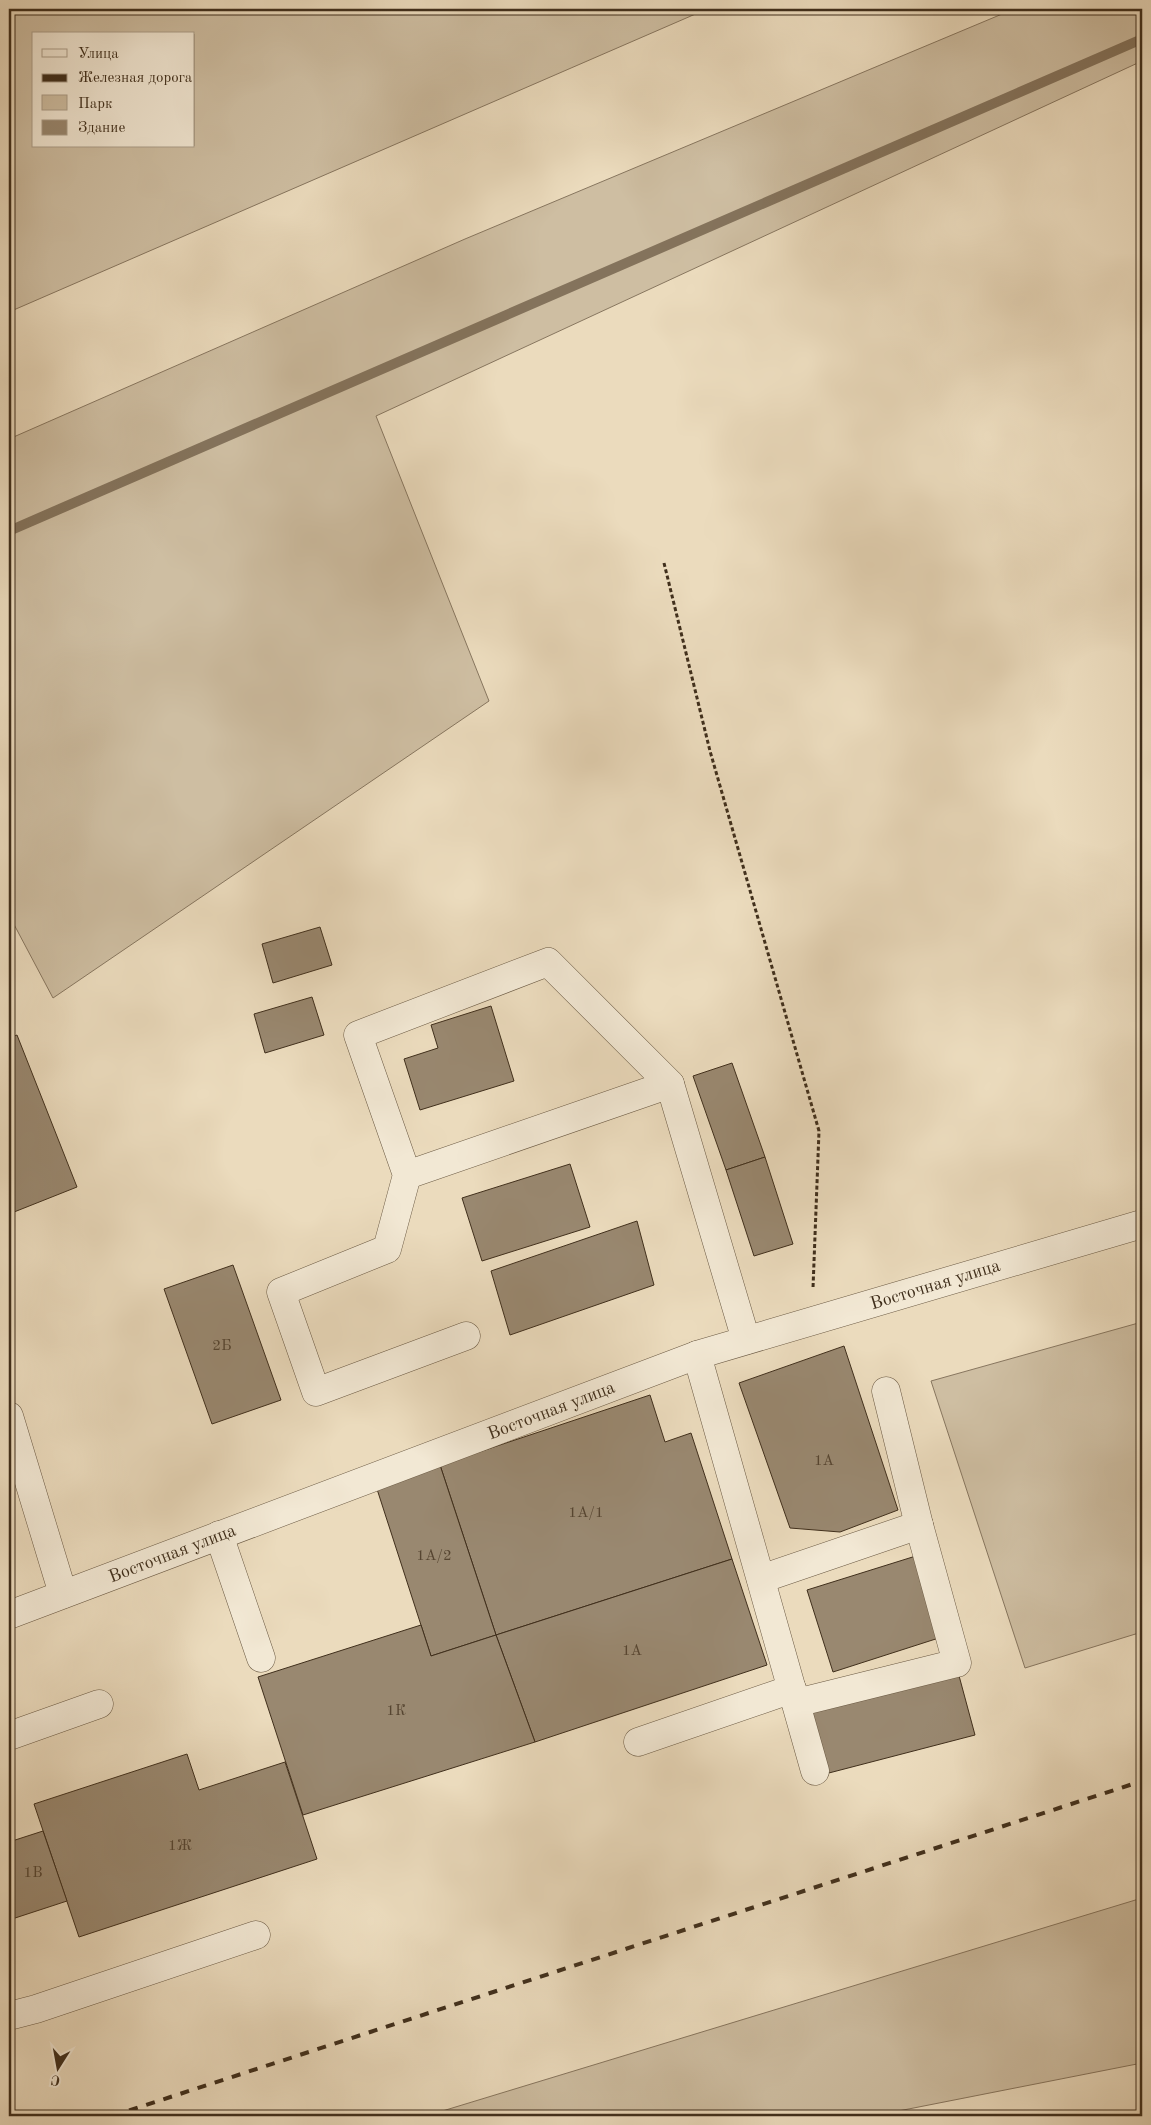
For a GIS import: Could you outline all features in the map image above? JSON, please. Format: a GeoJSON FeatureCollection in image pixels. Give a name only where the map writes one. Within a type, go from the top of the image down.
{"type":"FeatureCollection","features":[{"type":"Feature","properties":{"kind":"street"},"geometry":{"type":"LineString","coordinates":[[466,1336],[316,1392],[281,1292],[387,1249],[407,1175],[358,1035],[548,962],[670,1084],[746,1340]]}},
{"type":"Feature","properties":{"kind":"street"},"geometry":{"type":"LineString","coordinates":[[407,1175],[670,1084]]}},
{"type":"Feature","properties":{"kind":"street","name":"Восточная улица"},"geometry":{"type":"LineString","coordinates":[[9,1615],[696,1355],[1102,1234],[1142,1224]]}},
{"type":"Feature","properties":{"kind":"street"},"geometry":{"type":"LineString","coordinates":[[696,1355],[815,1771]]}},
{"type":"Feature","properties":{"kind":"street"},"geometry":{"type":"LineString","coordinates":[[638,1742],[794,1696],[957,1663],[919,1525],[886,1391]]}},
{"type":"Feature","properties":{"kind":"street"},"geometry":{"type":"LineString","coordinates":[[9,1416],[63,1594]]}},
{"type":"Feature","properties":{"kind":"street"},"geometry":{"type":"LineString","coordinates":[[761,1579],[919,1525]]}},
{"type":"Feature","properties":{"kind":"street"},"geometry":{"type":"LineString","coordinates":[[219,1536],[261,1658]]}},
{"type":"Feature","properties":{"kind":"street"},"geometry":{"type":"LineString","coordinates":[[9,1736],[99,1704]]}},
{"type":"Feature","properties":{"kind":"street"},"geometry":{"type":"LineString","coordinates":[[9,2016],[36,2009],[256,1935]]}},
{"type":"Feature","properties":{"kind":"path"},"geometry":{"type":"LineString","coordinates":[[664,563],[710,751],[819,1131],[812,1321]]}},
{"type":"Feature","properties":{"kind":"green space"},"geometry":{"type":"Polygon","coordinates":[[[9,9],[707,9],[9,312],[9,9]]]}},
{"type":"Feature","properties":{"kind":"green space"},"geometry":{"type":"Polygon","coordinates":[[[1014,9],[1142,9],[1142,61],[376,416],[489,701],[53,998],[9,915],[9,439],[465,239],[1014,9]]]}},
{"type":"Feature","properties":{"kind":"green space"},"geometry":{"type":"Polygon","coordinates":[[[1142,1322],[1142,1632],[1025,1668],[931,1381],[1142,1322]]]}},
{"type":"Feature","properties":{"kind":"green space"},"geometry":{"type":"Polygon","coordinates":[[[1142,1898],[1142,2063],[873,2116],[426,2116],[1142,1898]]]}},
{"type":"Feature","properties":{"kind":"building"},"geometry":{"type":"Polygon","coordinates":[[[320,927],[332,965],[273,983],[262,944],[320,927]]]}},
{"type":"Feature","properties":{"kind":"building"},"geometry":{"type":"Polygon","coordinates":[[[312,997],[324,1035],[265,1053],[254,1014],[312,997]]]}},
{"type":"Feature","properties":{"kind":"building"},"geometry":{"type":"Polygon","coordinates":[[[491,1006],[514,1081],[420,1110],[404,1059],[438,1048],[431,1025],[491,1006]]]}},
{"type":"Feature","properties":{"kind":"building"},"geometry":{"type":"Polygon","coordinates":[[[17,1035],[77,1187],[9,1214],[9,1038],[17,1035]]]}},
{"type":"Feature","properties":{"kind":"building"},"geometry":{"type":"Polygon","coordinates":[[[732,1063],[765,1157],[726,1170],[693,1076],[732,1063]]]}},
{"type":"Feature","properties":{"kind":"building"},"geometry":{"type":"Polygon","coordinates":[[[765,1157],[793,1244],[754,1256],[726,1170],[765,1157]]]}},
{"type":"Feature","properties":{"kind":"building"},"geometry":{"type":"Polygon","coordinates":[[[570,1164],[590,1227],[482,1261],[462,1198],[570,1164]]]}},
{"type":"Feature","properties":{"kind":"building"},"geometry":{"type":"Polygon","coordinates":[[[637,1221],[654,1285],[510,1335],[491,1271],[637,1221]]]}},
{"type":"Feature","properties":{"kind":"building"},"geometry":{"type":"Polygon","coordinates":[[[233,1265],[281,1400],[212,1424],[164,1289],[233,1265]]]}},
{"type":"Feature","properties":{"kind":"building"},"geometry":{"type":"Polygon","coordinates":[[[844,1346],[898,1510],[840,1532],[790,1528],[739,1383],[844,1346]]]}},
{"type":"Feature","properties":{"kind":"building"},"geometry":{"type":"Polygon","coordinates":[[[650,1395],[665,1442],[691,1433],[732,1559],[496,1635],[440,1465],[650,1395]]]}},
{"type":"Feature","properties":{"kind":"building"},"geometry":{"type":"Polygon","coordinates":[[[440,1465],[496,1635],[431,1656],[376,1486],[440,1465]]]}},
{"type":"Feature","properties":{"kind":"building"},"geometry":{"type":"Polygon","coordinates":[[[919,1555],[945,1636],[833,1672],[807,1590],[919,1555]]]}},
{"type":"Feature","properties":{"kind":"building"},"geometry":{"type":"Polygon","coordinates":[[[732,1559],[767,1665],[535,1742],[496,1635],[732,1559]]]}},
{"type":"Feature","properties":{"kind":"building"},"geometry":{"type":"Polygon","coordinates":[[[421,1625],[431,1656],[496,1635],[535,1742],[303,1815],[258,1677],[421,1625]]]}},
{"type":"Feature","properties":{"kind":"building"},"geometry":{"type":"Polygon","coordinates":[[[958,1672],[975,1735],[825,1774],[808,1711],[958,1672]]]}},
{"type":"Feature","properties":{"kind":"building"},"geometry":{"type":"Polygon","coordinates":[[[187,1754],[199,1790],[285,1762],[317,1859],[79,1937],[34,1804],[187,1754]]]}},
{"type":"Feature","properties":{"kind":"building"},"geometry":{"type":"Polygon","coordinates":[[[43,1831],[67,1901],[9,1920],[9,1842],[43,1831]]]}},
{"type":"Feature","properties":{"kind":"waterway"},"geometry":{"type":"LineString","coordinates":[[9,531],[1142,39]]}},
{"type":"Feature","properties":{"kind":"railway"},"geometry":{"type":"LineString","coordinates":[[112,2116],[1142,1781]]}}]}
